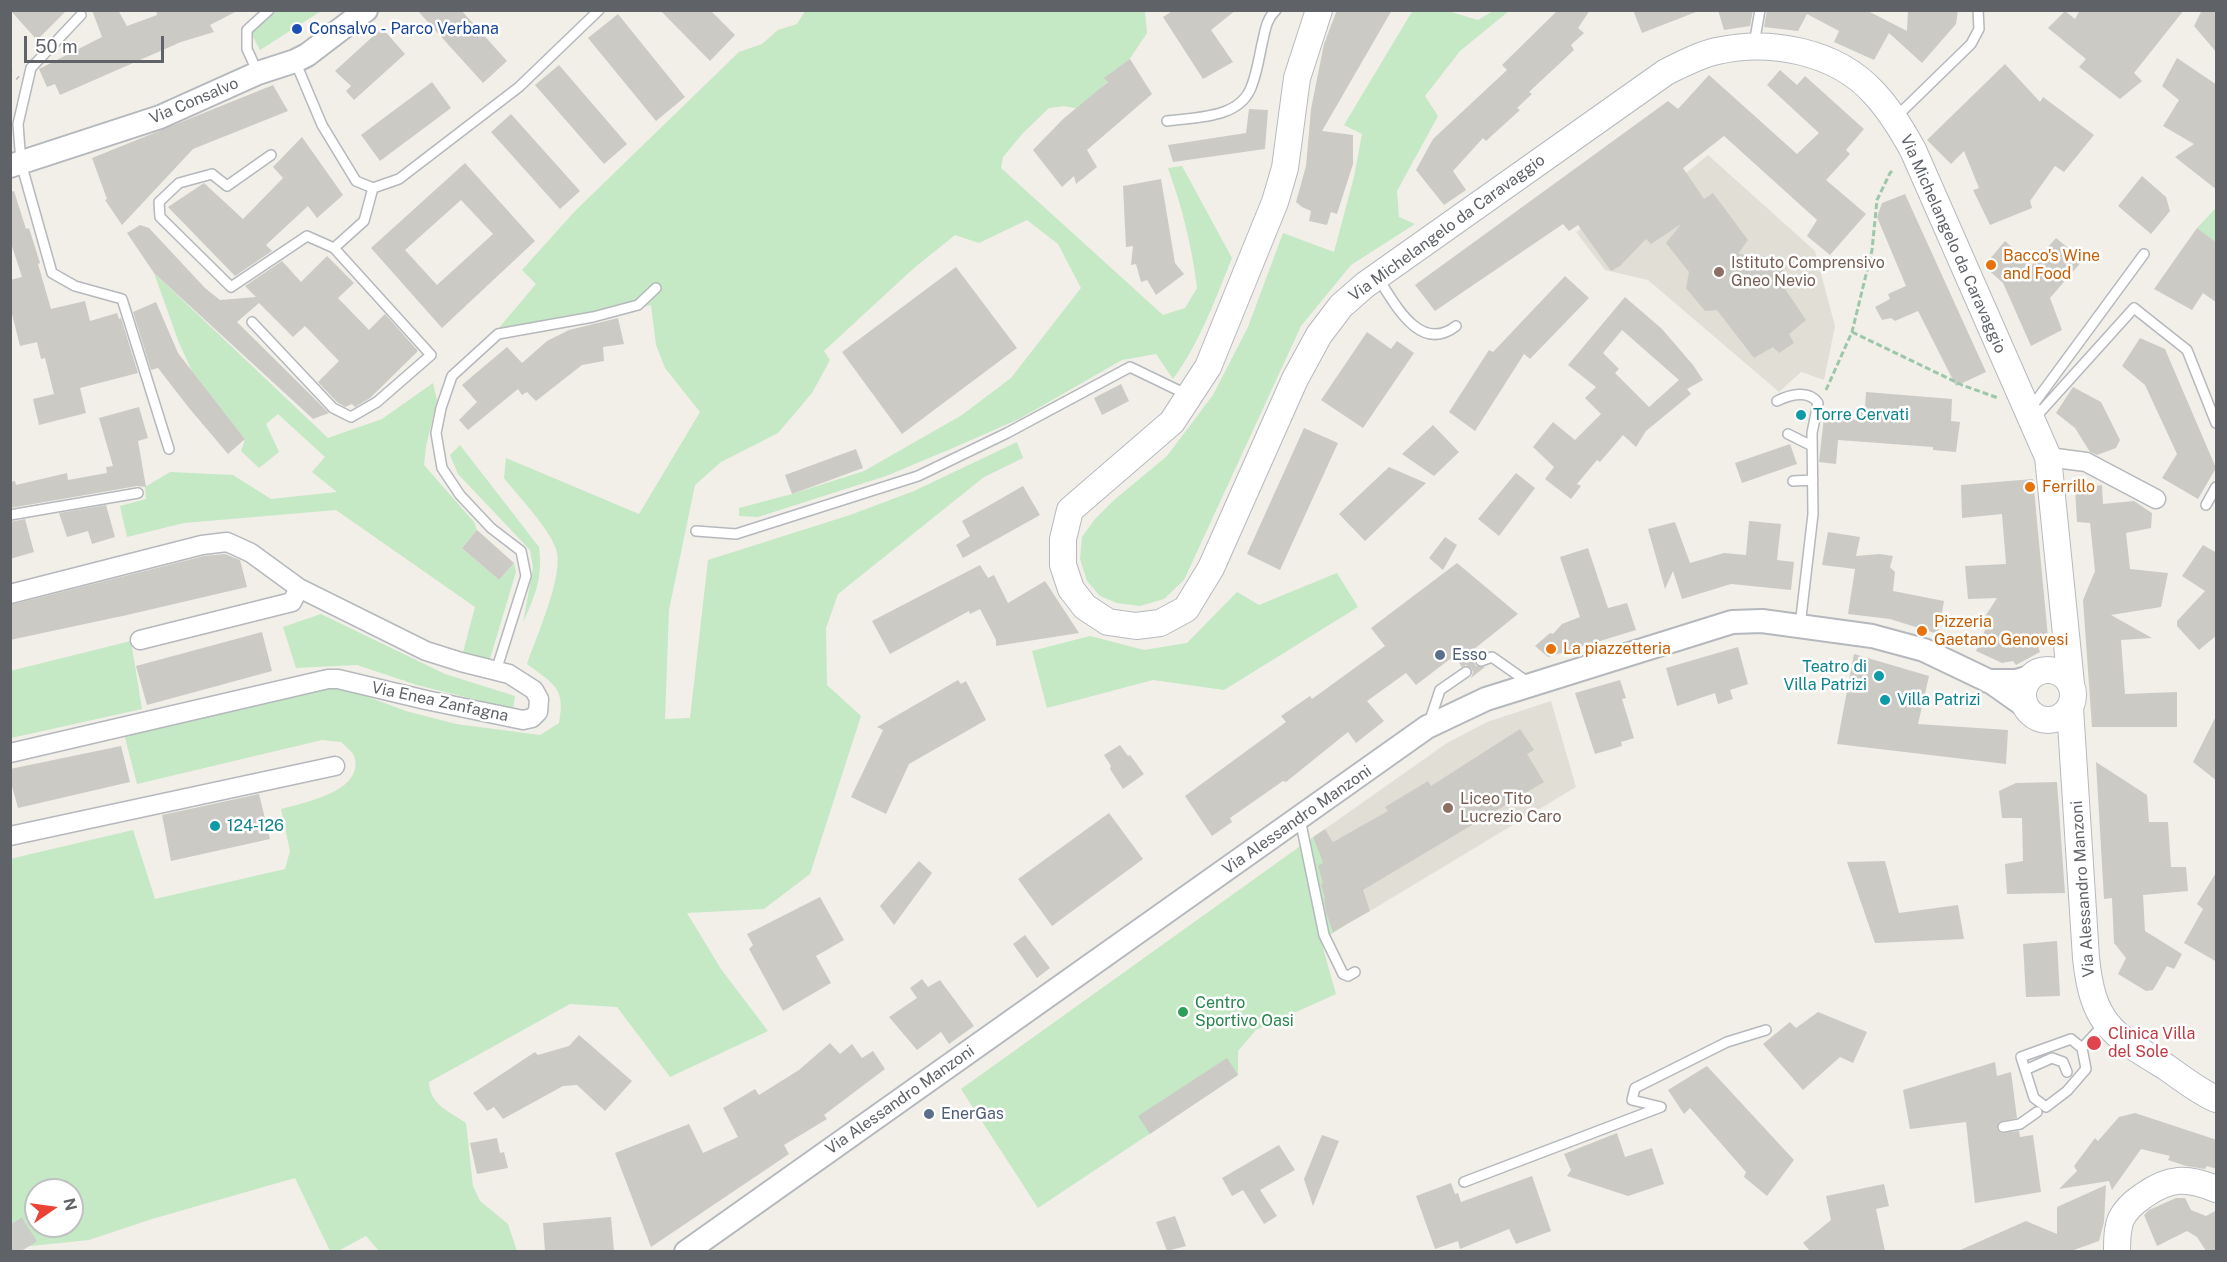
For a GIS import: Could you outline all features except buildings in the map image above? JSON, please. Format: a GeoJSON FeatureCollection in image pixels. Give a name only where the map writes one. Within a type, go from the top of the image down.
{"type":"FeatureCollection","features":[{"type":"Feature","properties":{"kind":"main road","name":"Via Michelangelo da Caravaggio"},"geometry":{"type":"LineString","coordinates":[[1315,11],[1297,78],[1285,168],[1275,202],[1209,367],[1172,422],[1070,510],[1063,539],[1063,565],[1071,589],[1085,607],[1108,622],[1136,626],[1160,623],[1186,609],[1211,568],[1295,379],[1319,335],[1341,306],[1377,276],[1666,72],[1715,51],[1753,47],[1789,48],[1833,64],[1873,92],[1894,119],[1923,171],[2048,457],[2066,640],[2064,704]]}},
{"type":"Feature","properties":{"kind":"main road"},"geometry":{"type":"LineString","coordinates":[[2039,673],[2063,675],[2064,704],[2040,719],[2033,716],[2025,706],[2022,696],[2023,688],[2039,673],[2056,660],[2066,640]]}},
{"type":"Feature","properties":{"kind":"main road","name":"Via Alessandro Manzoni"},"geometry":{"type":"LineString","coordinates":[[2064,704],[2074,760],[2088,978],[2092,999],[2104,1023],[2124,1041],[2217,1099]]}},
{"type":"Feature","properties":{"kind":"main road"},"geometry":{"type":"LineString","coordinates":[[2117,1251],[2121,1220],[2131,1205],[2158,1185],[2181,1180],[2200,1182],[2217,1189]]}},
{"type":"Feature","properties":{"kind":"street","name":"Via Consalvo"},"geometry":{"type":"LineString","coordinates":[[16,165],[160,117],[258,74],[295,61],[307,55],[366,10]]}},
{"type":"Feature","properties":{"kind":"street"},"geometry":{"type":"LineString","coordinates":[[2048,457],[2086,462],[2156,499]]}},
{"type":"Feature","properties":{"kind":"street","name":"Via Enea Zanfagna"},"geometry":{"type":"LineString","coordinates":[[10,594],[202,545],[227,542],[251,553],[298,588],[426,651],[508,674],[534,690],[539,699],[538,712],[532,718],[523,720],[338,679],[328,679],[10,753]]}},
{"type":"Feature","properties":{"kind":"street"},"geometry":{"type":"LineString","coordinates":[[140,640],[292,602],[298,588]]}},
{"type":"Feature","properties":{"kind":"street","name":"Via Alessandro Manzoni"},"geometry":{"type":"LineString","coordinates":[[686,1251],[1427,727],[1486,699],[1732,622],[1762,621],[1872,636],[1924,650],[1988,681],[2025,706]]}},
{"type":"Feature","properties":{"kind":"street","name":"Via Alessandro Manzoni"},"geometry":{"type":"LineString","coordinates":[[1988,681],[2016,681],[2039,673]]}},
{"type":"Feature","properties":{"kind":"street"},"geometry":{"type":"LineString","coordinates":[[10,836],[335,766]]}},
{"type":"Feature","properties":{"kind":"lane"},"geometry":{"type":"LineString","coordinates":[[258,74],[247,49],[248,30],[269,10]]}},
{"type":"Feature","properties":{"kind":"lane"},"geometry":{"type":"LineString","coordinates":[[295,61],[322,125],[356,181],[373,188],[399,179],[519,87],[599,10]]}},
{"type":"Feature","properties":{"kind":"lane"},"geometry":{"type":"LineString","coordinates":[[1167,121],[1223,113],[1235,108],[1245,98],[1252,87],[1265,28],[1270,16],[1276,10]]}},
{"type":"Feature","properties":{"kind":"lane"},"geometry":{"type":"LineString","coordinates":[[1753,47],[1760,10]]}},
{"type":"Feature","properties":{"kind":"lane"},"geometry":{"type":"LineString","coordinates":[[1894,119],[1971,44],[1979,29],[1978,10]]}},
{"type":"Feature","properties":{"kind":"lane"},"geometry":{"type":"LineString","coordinates":[[81,15],[31,68],[18,124],[16,165],[52,273],[75,286],[122,299],[168,449]]}},
{"type":"Feature","properties":{"kind":"lane"},"geometry":{"type":"LineString","coordinates":[[252,322],[333,408],[351,417],[377,402],[431,355],[334,248],[307,236],[231,288],[160,218],[159,202],[179,183],[212,174],[227,186],[271,155]]}},
{"type":"Feature","properties":{"kind":"lane"},"geometry":{"type":"LineString","coordinates":[[334,248],[364,221],[373,188]]}},
{"type":"Feature","properties":{"kind":"lane"},"geometry":{"type":"LineString","coordinates":[[2030,416],[2144,254]]}},
{"type":"Feature","properties":{"kind":"lane"},"geometry":{"type":"LineString","coordinates":[[1377,276],[1402,315],[1418,329],[1432,336],[1447,333],[1456,326]]}},
{"type":"Feature","properties":{"kind":"lane"},"geometry":{"type":"LineString","coordinates":[[496,671],[526,576],[521,551],[491,528],[460,495],[442,468],[436,433],[441,408],[452,376],[498,334],[592,317],[638,305],[656,288]]}},
{"type":"Feature","properties":{"kind":"lane"},"geometry":{"type":"LineString","coordinates":[[2030,416],[2134,308],[2187,350],[2217,423]]}},
{"type":"Feature","properties":{"kind":"lane"},"geometry":{"type":"LineString","coordinates":[[696,531],[736,534],[918,476],[1007,434],[1130,367],[1190,396]]}},
{"type":"Feature","properties":{"kind":"lane"},"geometry":{"type":"LineString","coordinates":[[1777,401],[1792,394],[1815,399],[1818,403],[1812,433],[1813,514],[1800,626]]}},
{"type":"Feature","properties":{"kind":"lane"},"geometry":{"type":"LineString","coordinates":[[1804,421],[1812,433]]}},
{"type":"Feature","properties":{"kind":"lane"},"geometry":{"type":"LineString","coordinates":[[1788,434],[1812,446]]}},
{"type":"Feature","properties":{"kind":"lane"},"geometry":{"type":"LineString","coordinates":[[1793,482],[1812,480]]}},
{"type":"Feature","properties":{"kind":"lane"},"geometry":{"type":"LineString","coordinates":[[2206,505],[2217,488]]}},
{"type":"Feature","properties":{"kind":"lane"},"geometry":{"type":"LineString","coordinates":[[10,515],[138,493]]}},
{"type":"Feature","properties":{"kind":"lane"},"geometry":{"type":"LineString","coordinates":[[1481,660],[1492,657],[1531,685]]}},
{"type":"Feature","properties":{"kind":"lane"},"geometry":{"type":"LineString","coordinates":[[1427,727],[1440,690],[1466,672]]}},
{"type":"Feature","properties":{"kind":"lane"},"geometry":{"type":"LineString","coordinates":[[1300,818],[1324,935],[1343,974],[1348,976],[1355,972]]}},
{"type":"Feature","properties":{"kind":"lane"},"geometry":{"type":"LineString","coordinates":[[2082,1048],[2104,1023]]}},
{"type":"Feature","properties":{"kind":"lane"},"geometry":{"type":"LineString","coordinates":[[1464,1182],[1661,1107],[1632,1100],[1635,1088],[1727,1042],[1767,1030]]}},
{"type":"Feature","properties":{"kind":"lane"},"geometry":{"type":"LineString","coordinates":[[2071,1039],[2082,1048],[2086,1069],[2067,1091],[2046,1107],[2034,1098],[2020,1057],[2071,1039]]}},
{"type":"Feature","properties":{"kind":"lane"},"geometry":{"type":"LineString","coordinates":[[2025,1070],[2052,1058],[2063,1062],[2067,1072]]}},
{"type":"Feature","properties":{"kind":"lane"},"geometry":{"type":"LineString","coordinates":[[2003,1127],[2020,1124],[2037,1112]]}},
{"type":"Feature","properties":{"kind":"path"},"geometry":{"type":"LineString","coordinates":[[1826,390],[1852,332],[1872,250],[1878,200],[1894,169]]}},
{"type":"Feature","properties":{"kind":"path"},"geometry":{"type":"LineString","coordinates":[[1852,332],[1962,385],[2004,400]]}},
{"type":"Feature","properties":{"kind":"shaded area","name":"Istituto Comprensivo Gneo Nevio"},"geometry":{"type":"Polygon","coordinates":[[[1708,155],[1815,251],[1835,326],[1824,380],[1801,372],[1779,392],[1648,280],[1605,270],[1576,232],[1635,190],[1657,197],[1708,155]]]}},
{"type":"Feature","properties":{"kind":"shaded area","name":"Liceo Tito Lucrezio Caro"},"geometry":{"type":"Polygon","coordinates":[[[1551,701],[1576,787],[1370,911],[1340,838],[1333,842],[1325,829],[1447,743],[1487,722],[1551,701]]]}},
{"type":"Feature","properties":{"kind":"green space"},"geometry":{"type":"Polygon","coordinates":[[[1413,10],[1448,11],[1478,20],[1493,11],[1509,11],[1460,51],[1425,96],[1438,116],[1397,191],[1399,217],[1415,224],[1351,265],[1301,326],[1184,580],[1164,599],[1140,606],[1117,603],[1100,596],[1087,581],[1080,559],[1082,537],[1095,519],[1113,501],[1167,456],[1213,395],[1248,327],[1283,233],[1334,252],[1354,177],[1362,134],[1344,125],[1413,10]]]}},
{"type":"Feature","properties":{"kind":"green space"},"geometry":{"type":"Polygon","coordinates":[[[277,11],[321,11],[260,50],[251,33],[277,11]]]}},
{"type":"Feature","properties":{"kind":"green space"},"geometry":{"type":"Polygon","coordinates":[[[805,11],[1147,11],[1145,12],[1147,33],[1127,63],[1079,109],[1064,106],[1049,108],[1023,133],[1003,157],[1001,168],[1163,315],[1185,308],[1197,288],[1186,227],[1168,168],[1182,166],[1232,258],[1199,336],[1173,379],[1156,354],[1122,360],[1019,419],[886,476],[758,517],[739,516],[739,508],[864,471],[962,415],[1011,378],[1081,288],[1058,244],[1027,220],[979,243],[955,235],[914,268],[824,351],[830,360],[812,393],[778,433],[721,462],[695,485],[669,610],[665,719],[690,718],[708,560],[850,515],[914,491],[1017,442],[1023,458],[984,477],[838,594],[826,628],[827,685],[861,716],[810,874],[764,909],[687,913],[721,969],[768,1031],[670,1077],[617,1007],[570,1004],[429,1082],[436,1102],[466,1123],[473,1186],[480,1201],[508,1224],[517,1251],[379,1251],[366,1236],[338,1251],[330,1251],[295,1178],[152,1219],[89,1240],[11,1248],[10,859],[133,830],[155,899],[285,869],[290,851],[281,809],[317,799],[342,787],[351,778],[355,768],[353,754],[341,742],[322,740],[137,784],[123,730],[328,682],[406,711],[456,724],[540,735],[559,723],[561,701],[559,694],[550,682],[527,664],[543,622],[557,574],[556,549],[540,522],[504,478],[506,458],[639,514],[700,412],[665,368],[656,345],[651,305],[583,321],[498,329],[536,284],[522,270],[575,211],[739,52],[762,44],[778,30],[797,24],[805,11]]]}},
{"type":"Feature","properties":{"kind":"green space"},"geometry":{"type":"Polygon","coordinates":[[[2216,208],[2216,243],[2197,228],[2216,208]]]}},
{"type":"Feature","properties":{"kind":"green space"},"geometry":{"type":"Polygon","coordinates":[[[154,273],[328,438],[382,419],[433,383],[437,400],[424,465],[474,522],[477,530],[462,548],[499,580],[514,563],[516,572],[489,662],[462,656],[475,607],[336,510],[184,523],[127,537],[120,506],[146,499],[145,487],[170,472],[233,475],[271,499],[337,492],[312,472],[325,457],[278,414],[266,424],[279,452],[259,468],[241,451],[245,439],[192,371],[179,343],[154,273]]]}},
{"type":"Feature","properties":{"kind":"green space"},"geometry":{"type":"Polygon","coordinates":[[[460,445],[539,547],[539,577],[523,623],[533,567],[530,550],[458,474],[450,455],[460,445]]]}},
{"type":"Feature","properties":{"kind":"green space"},"geometry":{"type":"Polygon","coordinates":[[[1337,573],[1358,607],[1224,690],[1153,680],[1047,708],[1032,651],[1090,636],[1144,650],[1187,643],[1237,592],[1259,605],[1337,573]]]}},
{"type":"Feature","properties":{"kind":"green space"},"geometry":{"type":"Polygon","coordinates":[[[321,614],[445,674],[515,696],[513,709],[417,685],[357,665],[296,668],[283,627],[321,614]]]}},
{"type":"Feature","properties":{"kind":"green space"},"geometry":{"type":"Polygon","coordinates":[[[131,641],[142,709],[11,738],[10,671],[131,641]]]}},
{"type":"Feature","properties":{"kind":"green space","name":"Centro Sportivo Oasi"},"geometry":{"type":"Polygon","coordinates":[[[1313,837],[1347,924],[1321,941],[1336,994],[1256,1030],[1238,1051],[1238,1075],[1038,1208],[961,1089],[1313,837]]]}},
{"type":"Feature","properties":{"kind":"tunnel"},"geometry":{"type":"LineString","coordinates":[[10,1225],[27,1252]]}},
{"type":"Feature","properties":{"kind":"railway"},"geometry":{"type":"LineString","coordinates":[[10,71],[19,79]]}},
{"type":"Feature","properties":{"kind":"place","name":"Consalvo - Parco Verbana"},"geometry":{"type":"Point","coordinates":[297,29]}},
{"type":"Feature","properties":{"kind":"place","name":"Bacco's Wine and Food"},"geometry":{"type":"Point","coordinates":[1991,265]}},
{"type":"Feature","properties":{"kind":"place","name":"Istituto Comprensivo Gneo Nevio"},"geometry":{"type":"Point","coordinates":[1719,272]}},
{"type":"Feature","properties":{"kind":"place","name":"Torre Cervati"},"geometry":{"type":"Point","coordinates":[1801,415]}},
{"type":"Feature","properties":{"kind":"place","name":"Ferrillo"},"geometry":{"type":"Point","coordinates":[2030,487]}},
{"type":"Feature","properties":{"kind":"place","name":"Pizzeria Gaetano Genovesi"},"geometry":{"type":"Point","coordinates":[1922,631]}},
{"type":"Feature","properties":{"kind":"place","name":"La piazzetteria"},"geometry":{"type":"Point","coordinates":[1551,649]}},
{"type":"Feature","properties":{"kind":"place","name":"Esso"},"geometry":{"type":"Point","coordinates":[1440,655]}},
{"type":"Feature","properties":{"kind":"place","name":"Teatro di Villa Patrizi"},"geometry":{"type":"Point","coordinates":[1879,676]}},
{"type":"Feature","properties":{"kind":"place","name":"Villa Patrizi"},"geometry":{"type":"Point","coordinates":[1885,700]}},
{"type":"Feature","properties":{"kind":"place","name":"Liceo Tito Lucrezio Caro"},"geometry":{"type":"Point","coordinates":[1448,808]}},
{"type":"Feature","properties":{"kind":"place","name":"124-126"},"geometry":{"type":"Point","coordinates":[215,826]}},
{"type":"Feature","properties":{"kind":"place","name":"Centro Sportivo Oasi"},"geometry":{"type":"Point","coordinates":[1183,1012]}},
{"type":"Feature","properties":{"kind":"place","name":"Clinica Villa del Sole"},"geometry":{"type":"Point","coordinates":[2094,1043]}},
{"type":"Feature","properties":{"kind":"place","name":"EnerGas"},"geometry":{"type":"Point","coordinates":[929,1114]}}]}
